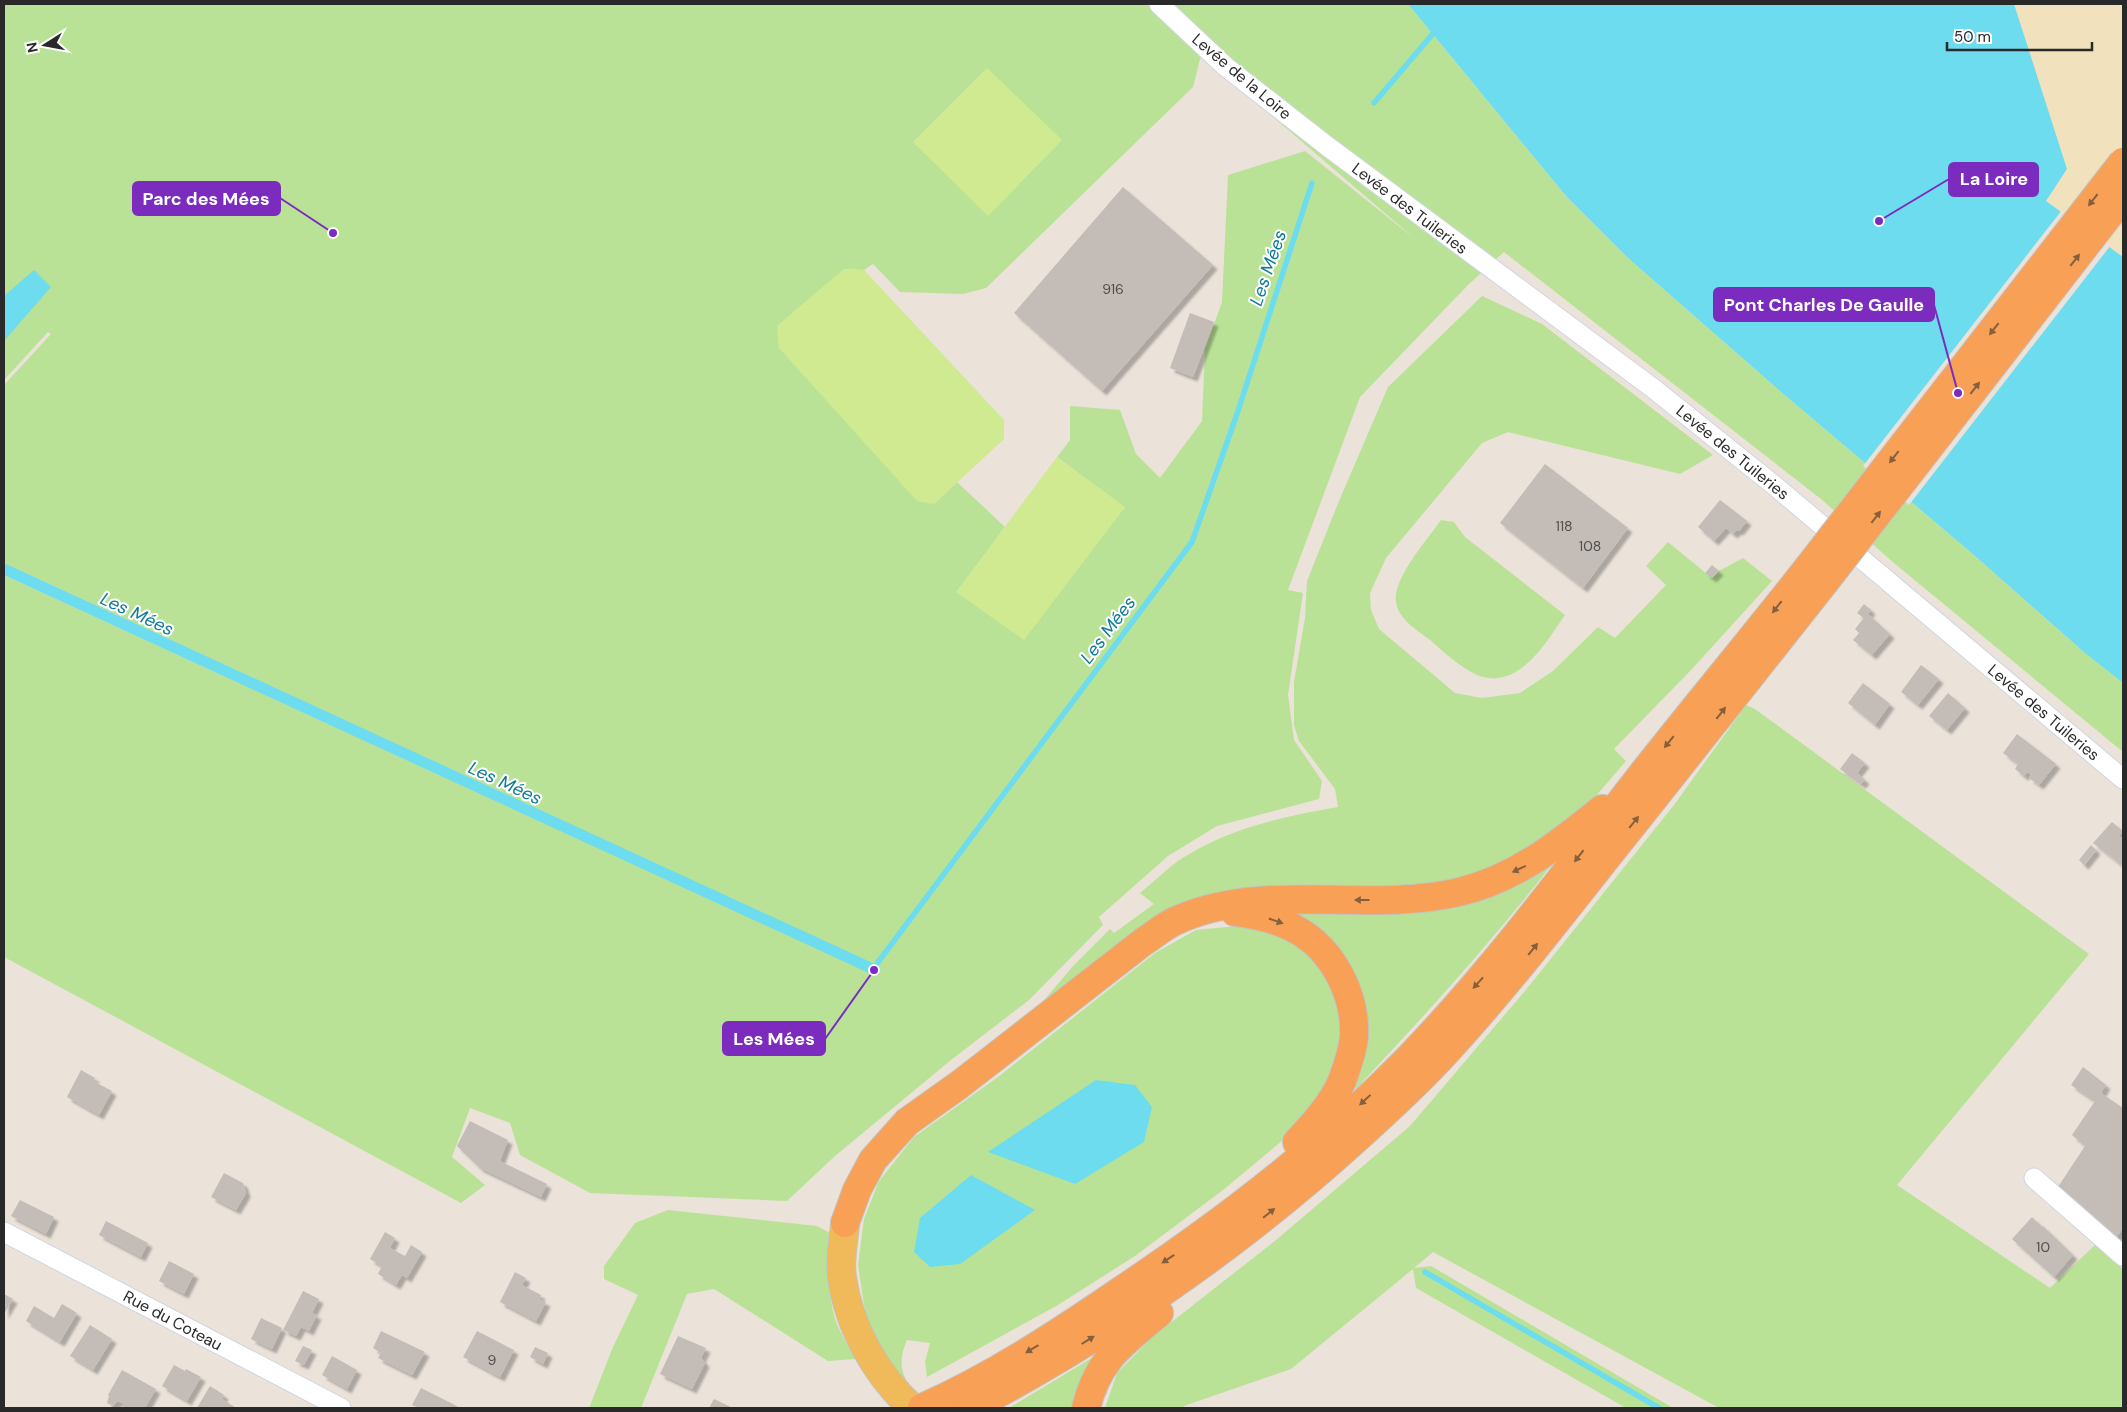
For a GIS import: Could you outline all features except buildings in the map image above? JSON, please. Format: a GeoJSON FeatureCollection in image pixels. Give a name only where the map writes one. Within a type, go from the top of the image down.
{"type":"FeatureCollection","features":[{"type":"Feature","properties":{"kind":"highway"},"geometry":{"type":"LineString","coordinates":[[921,1407],[993,1373],[1220,1238],[1306,1184],[1380,1117],[1445,1053],[1520,966],[1816,576],[2123,162]]}},
{"type":"Feature","properties":{"kind":"highway"},"geometry":{"type":"LineString","coordinates":[[971,1408],[1075,1348],[1220,1238],[1295,1164],[1408,1059],[1484,975],[1641,776],[1816,576],[2123,197]]}},
{"type":"Feature","properties":{"kind":"highway"},"geometry":{"type":"LineString","coordinates":[[845,1223],[857,1190],[873,1160],[907,1122],[966,1079],[1143,942],[1175,922],[1211,909],[1252,900],[1403,900],[1433,897],[1468,890],[1525,866],[1567,838],[1641,776]]}},
{"type":"Feature","properties":{"kind":"highway"},"geometry":{"type":"LineString","coordinates":[[1086,1408],[1090,1390],[1108,1357],[1125,1340],[1159,1314],[1309,1130],[1327,1107],[1341,1082],[1350,1058],[1354,1037],[1353,1011],[1346,988],[1336,968],[1318,946],[1298,930],[1275,920],[1211,909]]}},
{"type":"Feature","properties":{"kind":"main road"},"geometry":{"type":"LineString","coordinates":[[845,1223],[842,1276],[854,1323],[868,1354],[896,1393],[921,1407]]}},
{"type":"Feature","properties":{"kind":"street","name":"Levée de la Loire"},"geometry":{"type":"LineString","coordinates":[[1158,4],[1226,67],[1327,146]]}},
{"type":"Feature","properties":{"kind":"street","name":"Levée des Tuileries"},"geometry":{"type":"LineString","coordinates":[[1327,146],[1661,395],[1775,486],[2123,779]]}},
{"type":"Feature","properties":{"kind":"street"},"geometry":{"type":"LineString","coordinates":[[2034,1178],[2123,1256]]}},
{"type":"Feature","properties":{"kind":"street","name":"Rue du Coteau"},"geometry":{"type":"LineString","coordinates":[[4,1232],[341,1408]]}},
{"type":"Feature","properties":{"kind":"green space"},"geometry":{"type":"Polygon","coordinates":[[[4,4],[1408,4],[1566,196],[1628,258],[1781,392],[1967,549],[2085,653],[2123,683],[2123,752],[1894,563],[1821,499],[1504,252],[1468,285],[1360,397],[1288,590],[1303,593],[1288,695],[1294,740],[1322,781],[1319,799],[1217,826],[1168,856],[1099,917],[1103,925],[1029,1000],[951,1060],[835,1156],[787,1201],[590,1193],[520,1155],[510,1123],[470,1108],[452,1157],[485,1185],[461,1203],[4,957],[4,575],[638,866],[711,889],[4,563],[4,385],[51,334],[48,332],[4,380],[4,4]],[[1201,55],[1193,87],[986,288],[963,294],[900,292],[873,264],[864,270],[844,269],[934,504],[957,482],[1005,527],[957,592],[1125,508],[1057,457],[1070,440],[1070,406],[1120,410],[1136,454],[1160,478],[1202,421],[1205,349],[1222,302],[1228,175],[1305,151],[1415,239],[1201,55]]]}},
{"type":"Feature","properties":{"kind":"green space"},"geometry":{"type":"Polygon","coordinates":[[[987,68],[1062,140],[988,216],[913,142],[987,68]]]}},
{"type":"Feature","properties":{"kind":"green space"},"geometry":{"type":"Polygon","coordinates":[[[844,269],[864,270],[1004,420],[1004,439],[934,504],[917,501],[779,348],[777,326],[844,269]]]}},
{"type":"Feature","properties":{"kind":"green space"},"geometry":{"type":"Polygon","coordinates":[[[1482,296],[1542,324],[1713,455],[1680,474],[1508,432],[1482,443],[1386,558],[1370,593],[1371,610],[1379,629],[1455,693],[1482,698],[1520,693],[1553,671],[1598,627],[1615,638],[1666,585],[1646,566],[1668,542],[1712,578],[1719,571],[1743,558],[1772,581],[1692,669],[1614,749],[1626,761],[1571,825],[1454,888],[1240,891],[1040,1005],[1073,966],[1110,929],[1114,933],[1154,904],[1140,893],[1178,861],[1215,840],[1255,825],[1338,807],[1335,789],[1299,741],[1294,725],[1294,682],[1305,618],[1307,581],[1388,387],[1482,296]]]}},
{"type":"Feature","properties":{"kind":"green space"},"geometry":{"type":"Polygon","coordinates":[[[1057,457],[1125,507],[1024,640],[956,592],[1057,457]]]}},
{"type":"Feature","properties":{"kind":"green space"},"geometry":{"type":"Polygon","coordinates":[[[1441,520],[1454,522],[1465,537],[1565,615],[1531,660],[1521,669],[1509,675],[1497,678],[1483,677],[1469,671],[1409,624],[1400,614],[1396,602],[1396,593],[1400,582],[1412,560],[1441,520]]]}},
{"type":"Feature","properties":{"kind":"green space"},"geometry":{"type":"Polygon","coordinates":[[[1746,705],[1755,709],[2089,954],[1897,1185],[2050,1288],[2095,1245],[2123,1269],[2123,1408],[1719,1408],[1433,1252],[1414,1268],[1431,1266],[1673,1408],[1626,1408],[1416,1288],[1413,1269],[1291,1369],[1184,1406],[1183,1408],[1105,1408],[1117,1373],[1150,1339],[1276,1240],[1410,1126],[1525,991],[1674,805],[1746,705]]]}},
{"type":"Feature","properties":{"kind":"green space"},"geometry":{"type":"Polygon","coordinates":[[[1559,855],[1485,946],[1355,1090],[1364,1061],[1367,1033],[1284,911],[1376,912],[1559,855]]]}},
{"type":"Feature","properties":{"kind":"green space"},"geometry":{"type":"Polygon","coordinates":[[[1247,925],[1281,933],[1306,949],[1340,997],[1342,1065],[1289,1135],[1223,1190],[1135,1256],[1058,1305],[927,1377],[925,1362],[930,1343],[907,1340],[902,1358],[902,1369],[909,1386],[888,1361],[866,1318],[858,1265],[864,1219],[879,1181],[914,1137],[998,1077],[1155,953],[1196,930],[1247,925]]]}},
{"type":"Feature","properties":{"kind":"green space"},"geometry":{"type":"Polygon","coordinates":[[[668,1210],[817,1226],[832,1234],[830,1292],[834,1314],[843,1337],[855,1359],[828,1361],[714,1289],[687,1294],[641,1408],[589,1408],[613,1347],[638,1295],[604,1279],[604,1266],[635,1223],[668,1210]]]}},
{"type":"Feature","properties":{"kind":"green space"},"geometry":{"type":"Polygon","coordinates":[[[1100,1353],[1081,1408],[1009,1408],[1100,1353]]]}},
{"type":"Feature","properties":{"kind":"sand"},"geometry":{"type":"Polygon","coordinates":[[[2014,4],[2123,4],[2123,257],[2045,201],[2014,4]]]}},
{"type":"Feature","properties":{"kind":"water"},"geometry":{"type":"Polygon","coordinates":[[[1408,4],[2014,4],[2067,169],[2046,201],[2123,257],[2123,683],[2085,653],[1967,549],[1781,392],[1628,258],[1566,196],[1408,4]]]}},
{"type":"Feature","properties":{"kind":"water"},"geometry":{"type":"Polygon","coordinates":[[[34,270],[51,287],[4,341],[4,296],[34,270]]]}},
{"type":"Feature","properties":{"kind":"water"},"geometry":{"type":"Polygon","coordinates":[[[4,563],[881,968],[875,975],[871,974],[4,575],[4,563]]]}},
{"type":"Feature","properties":{"kind":"water"},"geometry":{"type":"Polygon","coordinates":[[[1096,1080],[1135,1085],[1152,1107],[1144,1142],[1075,1184],[988,1152],[1096,1080]]]}},
{"type":"Feature","properties":{"kind":"water"},"geometry":{"type":"Polygon","coordinates":[[[971,1175],[1035,1210],[960,1264],[930,1267],[914,1252],[920,1218],[971,1175]]]}},
{"type":"Feature","properties":{"kind":"pier"},"geometry":{"type":"Polygon","coordinates":[[[2062,210],[2111,245],[1909,505],[1863,466],[2062,210]]]}},
{"type":"Feature","properties":{"kind":"waterway","name":"Les Mées"},"geometry":{"type":"LineString","coordinates":[[1374,103],[1436,30]]}},
{"type":"Feature","properties":{"kind":"waterway","name":"Les Mées"},"geometry":{"type":"LineString","coordinates":[[873,969],[1192,542],[1237,414],[1312,183]]}},
{"type":"Feature","properties":{"kind":"waterway"},"geometry":{"type":"LineString","coordinates":[[1425,1272],[1659,1408]]}},
{"type":"Feature","properties":{"kind":"place","name":"La Loire"},"geometry":{"type":"Point","coordinates":[1879,221]}},
{"type":"Feature","properties":{"kind":"place","name":"Parc des Mées"},"geometry":{"type":"Point","coordinates":[333,233]}},
{"type":"Feature","properties":{"kind":"place","name":"Pont Charles De Gaulle"},"geometry":{"type":"Point","coordinates":[1958,393]}},
{"type":"Feature","properties":{"kind":"place","name":"Les Mées"},"geometry":{"type":"Point","coordinates":[874,970]}}]}
